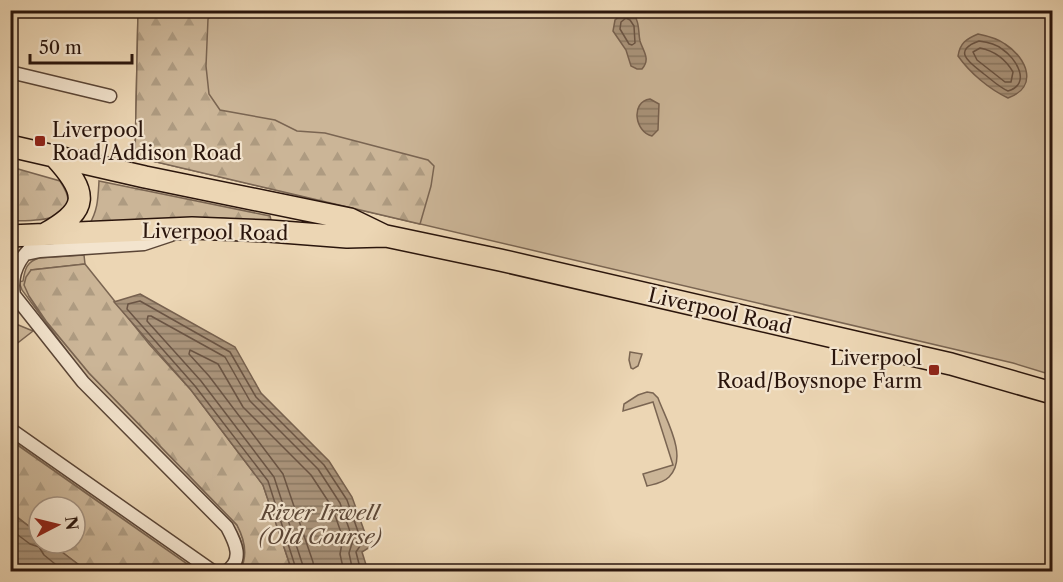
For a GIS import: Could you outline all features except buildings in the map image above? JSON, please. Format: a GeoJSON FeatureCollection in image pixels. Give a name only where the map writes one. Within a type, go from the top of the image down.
{"type":"FeatureCollection","features":[{"type":"Feature","properties":{"kind":"highway","name":"Liverpool Road"},"geometry":{"type":"LineString","coordinates":[[10,146],[350,219],[386,236]]}},
{"type":"Feature","properties":{"kind":"highway"},"geometry":{"type":"LineString","coordinates":[[44,234],[74,214],[79,202],[77,187],[72,176],[55,157]]}},
{"type":"Feature","properties":{"kind":"highway","name":"Liverpool Road"},"geometry":{"type":"LineString","coordinates":[[10,236],[192,228],[346,237],[386,236],[909,354],[1053,393]]}},
{"type":"Feature","properties":{"kind":"street"},"geometry":{"type":"LineString","coordinates":[[10,72],[110,96]]}},
{"type":"Feature","properties":{"kind":"street"},"geometry":{"type":"LineString","coordinates":[[26,254],[40,251],[144,244],[192,228]]}},
{"type":"Feature","properties":{"kind":"street"},"geometry":{"type":"LineString","coordinates":[[44,234],[13,272],[12,295],[82,382],[226,527],[238,552],[232,568],[225,572]]}},
{"type":"Feature","properties":{"kind":"street"},"geometry":{"type":"LineString","coordinates":[[10,429],[216,572]]}},
{"type":"Feature","properties":{"kind":"green space"},"geometry":{"type":"Polygon","coordinates":[[[216,10],[208,19],[206,66],[209,94],[220,110],[275,120],[297,131],[325,133],[428,160],[434,166],[420,224],[135,157],[138,11],[216,10]]]}},
{"type":"Feature","properties":{"kind":"green space"},"geometry":{"type":"Polygon","coordinates":[[[138,11],[1052,11],[1052,375],[1013,363],[135,157],[138,11]]]}},
{"type":"Feature","properties":{"kind":"green space"},"geometry":{"type":"Polygon","coordinates":[[[11,167],[60,181],[67,195],[68,205],[64,212],[45,219],[11,221],[11,167]]]}},
{"type":"Feature","properties":{"kind":"green space"},"geometry":{"type":"Polygon","coordinates":[[[99,181],[270,216],[271,220],[264,222],[222,218],[89,225],[96,209],[99,181]]]}},
{"type":"Feature","properties":{"kind":"green space"},"geometry":{"type":"Polygon","coordinates":[[[84,255],[85,264],[31,270],[29,296],[46,321],[89,373],[237,525],[244,548],[244,560],[240,571],[236,571],[243,558],[242,545],[229,520],[86,377],[22,290],[19,282],[23,281],[27,266],[32,261],[39,258],[84,255]]]}},
{"type":"Feature","properties":{"kind":"green space"},"geometry":{"type":"Polygon","coordinates":[[[85,264],[149,344],[191,390],[263,485],[292,571],[240,571],[244,560],[244,548],[237,525],[89,373],[46,321],[24,285],[31,270],[85,264]]]}},
{"type":"Feature","properties":{"kind":"green space"},"geometry":{"type":"Polygon","coordinates":[[[11,322],[33,331],[15,345],[11,341],[11,322]]]}},
{"type":"Feature","properties":{"kind":"green space"},"geometry":{"type":"Polygon","coordinates":[[[630,352],[642,354],[638,366],[633,369],[629,360],[630,352]]]}},
{"type":"Feature","properties":{"kind":"green space"},"geometry":{"type":"Polygon","coordinates":[[[647,392],[653,393],[658,398],[674,438],[677,459],[675,469],[669,477],[662,482],[647,486],[643,474],[673,465],[653,402],[623,411],[624,404],[647,392]]]}},
{"type":"Feature","properties":{"kind":"green space"},"geometry":{"type":"Polygon","coordinates":[[[10,437],[203,571],[197,571],[11,440],[10,437]]]}},
{"type":"Feature","properties":{"kind":"green space"},"geometry":{"type":"Polygon","coordinates":[[[10,440],[197,571],[87,571],[66,555],[87,555],[87,495],[27,495],[27,525],[11,512],[10,440]]]}},
{"type":"Feature","properties":{"kind":"water"},"geometry":{"type":"Polygon","coordinates":[[[625,12],[635,16],[638,22],[640,41],[646,58],[642,69],[631,66],[626,50],[613,31],[615,20],[625,12]]]}},
{"type":"Feature","properties":{"kind":"water"},"geometry":{"type":"Polygon","coordinates":[[[978,34],[999,40],[1013,50],[1024,64],[1026,80],[1024,87],[1018,93],[1008,98],[994,90],[974,74],[958,56],[964,42],[978,34]]]}},
{"type":"Feature","properties":{"kind":"water"},"geometry":{"type":"Polygon","coordinates":[[[650,99],[659,104],[658,130],[652,136],[642,129],[637,117],[639,105],[650,99]]]}},
{"type":"Feature","properties":{"kind":"water","name":"River Irwell (Old Course)"},"geometry":{"type":"Polygon","coordinates":[[[140,294],[235,347],[261,393],[329,461],[352,497],[370,547],[362,552],[368,571],[292,571],[263,485],[191,390],[114,302],[140,294]]]}},
{"type":"Feature","properties":{"kind":"water"},"geometry":{"type":"Polygon","coordinates":[[[10,512],[27,525],[27,555],[66,555],[87,571],[11,571],[10,512]]]}},
{"type":"Feature","properties":{"kind":"place","name":"Liverpool Road/Addison Road"},"geometry":{"type":"Point","coordinates":[40,141]}},
{"type":"Feature","properties":{"kind":"place","name":"Liverpool Road/Boysnope Farm"},"geometry":{"type":"Point","coordinates":[934,370]}}]}
